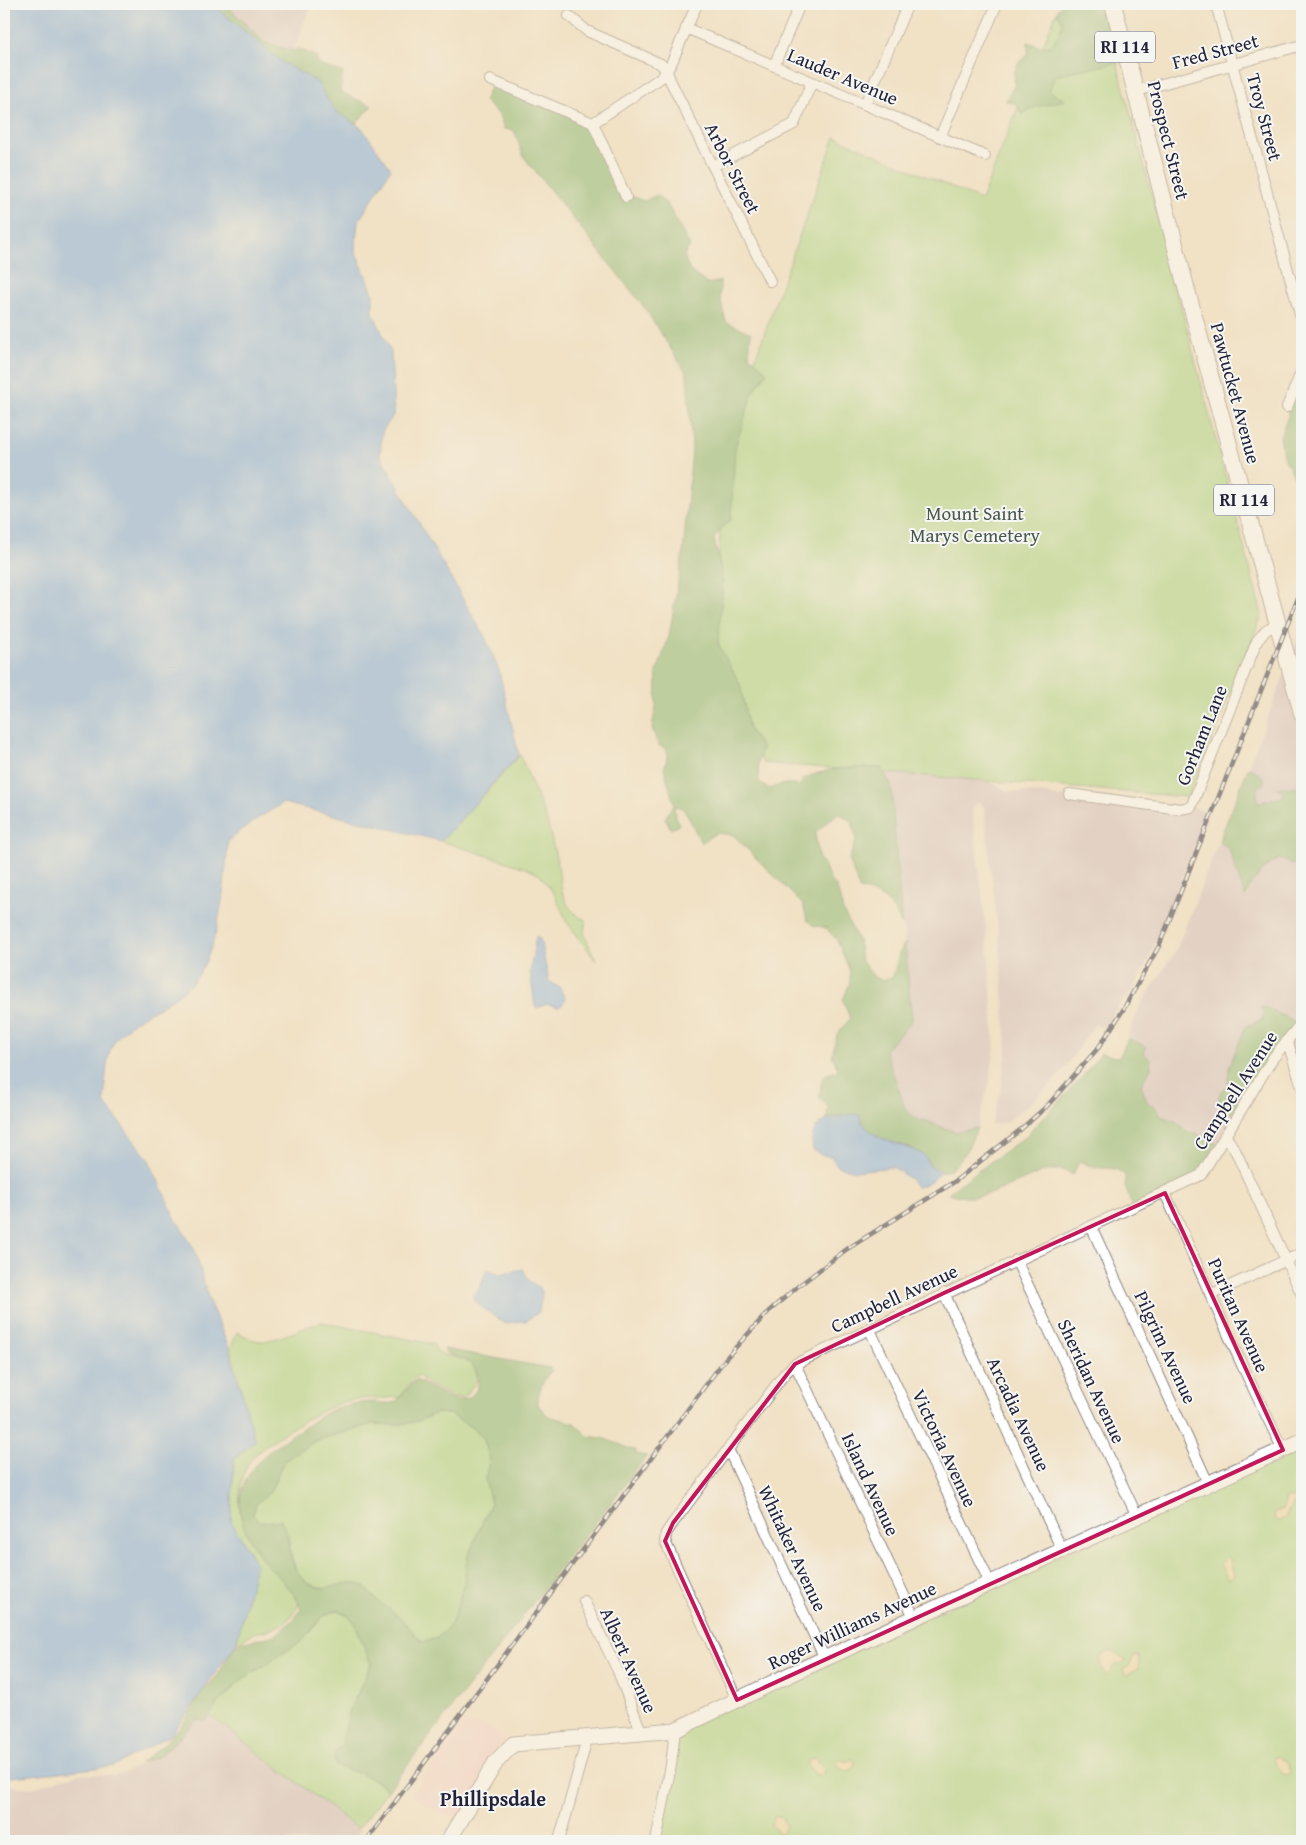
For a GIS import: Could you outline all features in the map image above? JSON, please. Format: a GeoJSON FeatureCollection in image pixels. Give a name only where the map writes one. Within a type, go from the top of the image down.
{"type":"FeatureCollection","features":[{"type":"Feature","properties":{"kind":"main road","name":"Prospect Street"},"geometry":{"type":"LineString","coordinates":[[1113,4],[1137,91],[1186,287]]}},
{"type":"Feature","properties":{"kind":"main road","name":"Pawtucket Avenue"},"geometry":{"type":"LineString","coordinates":[[1186,287],[1302,712]]}},
{"type":"Feature","properties":{"kind":"main road","name":"Roger Williams Avenue"},"geometry":{"type":"LineString","coordinates":[[448,1841],[496,1762],[508,1748],[519,1743],[587,1739],[675,1730],[825,1659],[1302,1441]]}},
{"type":"Feature","properties":{"kind":"street"},"geometry":{"type":"LineString","coordinates":[[593,123],[651,86],[667,71],[697,4]]}},
{"type":"Feature","properties":{"kind":"street"},"geometry":{"type":"LineString","coordinates":[[774,66],[800,4]]}},
{"type":"Feature","properties":{"kind":"street"},"geometry":{"type":"LineString","coordinates":[[865,104],[908,4]]}},
{"type":"Feature","properties":{"kind":"street"},"geometry":{"type":"LineString","coordinates":[[940,136],[997,4]]}},
{"type":"Feature","properties":{"kind":"street","name":"Troy Street"},"geometry":{"type":"LineString","coordinates":[[1216,4],[1302,322]]}},
{"type":"Feature","properties":{"kind":"street"},"geometry":{"type":"LineString","coordinates":[[569,16],[587,32],[661,64],[667,71]]}},
{"type":"Feature","properties":{"kind":"street","name":"Lauder Avenue"},"geometry":{"type":"LineString","coordinates":[[686,28],[985,156]]}},
{"type":"Feature","properties":{"kind":"street","name":"Fred Street"},"geometry":{"type":"LineString","coordinates":[[1137,91],[1302,46]]}},
{"type":"Feature","properties":{"kind":"street","name":"Arbor Street"},"geometry":{"type":"LineString","coordinates":[[667,71],[770,281]]}},
{"type":"Feature","properties":{"kind":"street"},"geometry":{"type":"LineString","coordinates":[[490,80],[593,123],[626,197]]}},
{"type":"Feature","properties":{"kind":"street"},"geometry":{"type":"LineString","coordinates":[[713,166],[794,124],[812,82]]}},
{"type":"Feature","properties":{"kind":"street"},"geometry":{"type":"LineString","coordinates":[[1287,407],[1302,370]]}},
{"type":"Feature","properties":{"kind":"street","name":"Gorham Lane"},"geometry":{"type":"LineString","coordinates":[[1069,794],[1180,809],[1191,807],[1257,641],[1266,630],[1277,624]]}},
{"type":"Feature","properties":{"kind":"street","name":"Campbell Avenue"},"geometry":{"type":"LineString","coordinates":[[737,1700],[664,1541],[666,1533],[673,1522],[729,1451],[759,1406],[795,1364],[1201,1175],[1287,1040],[1302,1022]]}},
{"type":"Feature","properties":{"kind":"street"},"geometry":{"type":"LineString","coordinates":[[1287,1040],[1302,1087]]}},
{"type":"Feature","properties":{"kind":"street"},"geometry":{"type":"LineString","coordinates":[[1225,1135],[1236,1152],[1302,1295]]}},
{"type":"Feature","properties":{"kind":"street","name":"Puritan Avenue"},"geometry":{"type":"LineString","coordinates":[[1165,1193],[1212,1294],[1242,1365],[1283,1450]]}},
{"type":"Feature","properties":{"kind":"street","name":"Pilgrim Avenue"},"geometry":{"type":"LineString","coordinates":[[1091,1226],[1208,1483]]}},
{"type":"Feature","properties":{"kind":"street"},"geometry":{"type":"LineString","coordinates":[[1212,1294],[1302,1253]]}},
{"type":"Feature","properties":{"kind":"street","name":"Sheridan Avenue"},"geometry":{"type":"LineString","coordinates":[[1016,1260],[1136,1516]]}},
{"type":"Feature","properties":{"kind":"street","name":"Arcadia Avenue"},"geometry":{"type":"LineString","coordinates":[[944,1293],[1062,1550]]}},
{"type":"Feature","properties":{"kind":"street","name":"Victoria Avenue"},"geometry":{"type":"LineString","coordinates":[[869,1328],[990,1583]]}},
{"type":"Feature","properties":{"kind":"street","name":"Island Avenue"},"geometry":{"type":"LineString","coordinates":[[795,1364],[915,1619]]}},
{"type":"Feature","properties":{"kind":"street","name":"Whitaker Avenue"},"geometry":{"type":"LineString","coordinates":[[729,1451],[825,1659]]}},
{"type":"Feature","properties":{"kind":"street","name":"Albert Avenue"},"geometry":{"type":"LineString","coordinates":[[584,1601],[618,1671],[642,1734]]}},
{"type":"Feature","properties":{"kind":"street"},"geometry":{"type":"LineString","coordinates":[[656,1841],[671,1765],[675,1730]]}},
{"type":"Feature","properties":{"kind":"street"},"geometry":{"type":"LineString","coordinates":[[559,1841],[587,1739]]}},
{"type":"Feature","properties":{"kind":"highlighted area"},"geometry":{"type":"Polygon","coordinates":[[[1165,1193],[1283,1450],[737,1700],[665,1541],[673,1523],[795,1364],[944,1293],[1165,1193]]]}},
{"type":"Feature","properties":{"kind":"shaded area"},"geometry":{"type":"Polygon","coordinates":[[[225,4],[312,5],[293,51],[265,43],[225,4]]]}},
{"type":"Feature","properties":{"kind":"shaded area"},"geometry":{"type":"Polygon","coordinates":[[[1302,629],[1302,786],[1295,789],[1290,787],[1283,792],[1283,797],[1278,800],[1258,802],[1258,772],[1248,768],[1302,629]]]}},
{"type":"Feature","properties":{"kind":"shaded area"},"geometry":{"type":"Polygon","coordinates":[[[881,768],[965,768],[1007,791],[1048,794],[1058,797],[1072,793],[1191,806],[1208,814],[1148,961],[1127,999],[1123,999],[1105,1027],[1103,1028],[1095,1024],[1061,1074],[1034,1100],[1006,1122],[991,1125],[1000,1094],[1007,1051],[1000,947],[984,807],[978,802],[972,807],[988,949],[995,1048],[989,1085],[977,1128],[955,1132],[924,1120],[920,1121],[906,1111],[901,1100],[885,1050],[905,944],[891,784],[881,768]]]}},
{"type":"Feature","properties":{"kind":"shaded area"},"geometry":{"type":"Polygon","coordinates":[[[1219,841],[1229,849],[1236,865],[1243,896],[1247,895],[1251,883],[1256,880],[1262,870],[1273,862],[1280,859],[1302,868],[1302,1061],[1296,1062],[1288,1045],[1298,1026],[1294,1021],[1264,1007],[1260,1008],[1264,1013],[1262,1020],[1229,1067],[1228,1084],[1221,1089],[1235,1115],[1217,1143],[1160,1116],[1159,1111],[1147,1102],[1141,1085],[1151,1068],[1143,1053],[1147,1047],[1128,1037],[1139,1008],[1176,950],[1219,841]]]}},
{"type":"Feature","properties":{"kind":"shaded area"},"geometry":{"type":"Polygon","coordinates":[[[209,1715],[360,1831],[352,1841],[4,1841],[4,1785],[32,1788],[78,1774],[114,1775],[124,1773],[140,1763],[160,1756],[197,1720],[206,1720],[209,1715]]]}},
{"type":"Feature","properties":{"kind":"shaded area"},"geometry":{"type":"Polygon","coordinates":[[[462,1723],[491,1727],[505,1739],[506,1747],[460,1820],[448,1813],[444,1816],[441,1815],[411,1795],[462,1723]]]}},
{"type":"Feature","properties":{"kind":"green space"},"geometry":{"type":"Polygon","coordinates":[[[209,4],[225,4],[265,43],[294,51],[298,48],[317,57],[317,62],[324,67],[343,72],[340,92],[372,106],[350,130],[209,4]]]}},
{"type":"Feature","properties":{"kind":"green space"},"geometry":{"type":"Polygon","coordinates":[[[1062,4],[1113,4],[1127,60],[1055,75],[1049,91],[1065,100],[1032,108],[1022,115],[1017,104],[1006,101],[1015,84],[1014,73],[1018,63],[1028,54],[1028,42],[1038,46],[1049,46],[1056,39],[1062,24],[1062,20],[1057,14],[1062,4]]]}},
{"type":"Feature","properties":{"kind":"green space","name":"Mount Saint Marys Cemetery"},"geometry":{"type":"Polygon","coordinates":[[[1058,8],[1108,28],[1262,615],[1188,797],[763,763],[740,720],[716,634],[723,448],[835,137],[981,200],[1058,8]]]}},
{"type":"Feature","properties":{"kind":"green space"},"geometry":{"type":"Polygon","coordinates":[[[491,85],[590,125],[626,194],[644,201],[657,195],[667,204],[690,246],[684,255],[689,270],[707,284],[720,281],[720,297],[726,322],[751,333],[749,355],[767,372],[752,394],[735,448],[731,520],[721,528],[714,539],[723,580],[718,644],[740,684],[749,729],[762,748],[758,762],[759,782],[769,789],[788,784],[799,786],[806,778],[826,771],[844,768],[881,768],[891,784],[902,925],[886,901],[875,894],[859,889],[849,859],[856,841],[852,821],[838,813],[815,833],[819,859],[825,866],[830,880],[837,887],[843,911],[858,940],[861,960],[874,977],[882,980],[893,977],[899,954],[905,943],[912,1021],[885,1050],[906,1111],[920,1121],[924,1120],[955,1132],[977,1128],[965,1153],[956,1165],[950,1169],[945,1171],[936,1170],[922,1154],[878,1137],[866,1128],[853,1114],[827,1119],[828,1107],[819,1097],[822,1081],[824,1076],[838,1069],[832,1056],[837,1034],[850,1019],[843,1000],[850,982],[850,972],[837,940],[826,928],[812,925],[807,920],[803,905],[733,835],[716,833],[701,843],[683,809],[676,806],[674,809],[679,825],[671,829],[665,818],[674,804],[664,769],[668,754],[665,748],[658,745],[652,728],[656,707],[657,672],[669,636],[683,553],[692,449],[687,374],[644,307],[523,156],[514,130],[504,129],[499,115],[484,101],[491,85]]]}},
{"type":"Feature","properties":{"kind":"green space"},"geometry":{"type":"Polygon","coordinates":[[[1302,381],[1302,524],[1298,518],[1299,499],[1293,474],[1283,456],[1280,437],[1288,416],[1288,408],[1302,381]]]}},
{"type":"Feature","properties":{"kind":"green space"},"geometry":{"type":"Polygon","coordinates":[[[520,755],[547,821],[557,861],[562,892],[568,906],[579,917],[586,920],[584,933],[596,961],[567,922],[555,895],[540,875],[526,868],[441,841],[520,755]]]}},
{"type":"Feature","properties":{"kind":"green space"},"geometry":{"type":"Polygon","coordinates":[[[1248,768],[1258,772],[1264,778],[1264,785],[1258,786],[1258,802],[1283,797],[1283,792],[1277,788],[1296,788],[1302,786],[1302,868],[1280,859],[1271,863],[1251,884],[1245,897],[1229,849],[1219,841],[1248,768]]]}},
{"type":"Feature","properties":{"kind":"green space"},"geometry":{"type":"Polygon","coordinates":[[[1264,1007],[1294,1021],[1298,1026],[1235,1115],[1219,1104],[1220,1095],[1228,1084],[1229,1067],[1246,1026],[1262,1020],[1264,1013],[1260,1008],[1264,1007]]]}},
{"type":"Feature","properties":{"kind":"green space"},"geometry":{"type":"Polygon","coordinates":[[[1128,1038],[1147,1047],[1143,1053],[1150,1059],[1151,1068],[1141,1085],[1147,1102],[1159,1111],[1160,1116],[1173,1120],[1184,1129],[1217,1143],[1196,1177],[1132,1207],[1125,1186],[1126,1177],[1122,1173],[1115,1169],[1095,1167],[1079,1161],[1073,1175],[1061,1170],[1048,1171],[983,1195],[965,1197],[948,1193],[1026,1136],[1083,1076],[1101,1053],[1119,1058],[1128,1038]]]}},
{"type":"Feature","properties":{"kind":"green space"},"geometry":{"type":"Polygon","coordinates":[[[321,1322],[433,1344],[437,1351],[465,1360],[471,1364],[477,1381],[463,1398],[445,1393],[418,1376],[413,1379],[400,1397],[360,1399],[337,1404],[283,1433],[253,1457],[245,1470],[241,1487],[240,1512],[242,1519],[260,1551],[299,1599],[297,1610],[285,1623],[269,1630],[253,1633],[236,1644],[256,1564],[231,1521],[234,1459],[255,1440],[230,1350],[237,1332],[254,1340],[265,1341],[321,1322]]]}},
{"type":"Feature","properties":{"kind":"green space"},"geometry":{"type":"Polygon","coordinates":[[[444,1349],[550,1368],[552,1370],[541,1386],[538,1400],[538,1405],[548,1416],[574,1423],[588,1436],[602,1438],[624,1446],[627,1449],[636,1450],[636,1454],[647,1456],[388,1790],[370,1778],[336,1766],[335,1754],[343,1744],[350,1710],[371,1664],[355,1623],[348,1615],[337,1610],[322,1617],[302,1641],[243,1679],[219,1702],[206,1721],[197,1720],[160,1756],[140,1763],[163,1745],[182,1725],[202,1692],[218,1675],[234,1647],[241,1643],[276,1635],[301,1610],[292,1592],[265,1562],[250,1541],[242,1521],[240,1503],[243,1487],[251,1471],[280,1443],[328,1412],[356,1403],[396,1402],[415,1380],[449,1397],[465,1399],[472,1395],[478,1386],[478,1376],[475,1368],[470,1363],[446,1352],[444,1349]],[[436,1413],[418,1421],[397,1425],[372,1424],[314,1441],[284,1461],[270,1492],[256,1504],[253,1514],[261,1522],[281,1520],[292,1562],[306,1582],[320,1588],[348,1583],[360,1584],[379,1602],[394,1612],[422,1642],[437,1638],[452,1623],[464,1585],[467,1558],[491,1503],[485,1479],[490,1460],[484,1439],[477,1431],[450,1414],[436,1413]]]}},
{"type":"Feature","properties":{"kind":"green space"},"geometry":{"type":"Polygon","coordinates":[[[436,1413],[450,1414],[477,1431],[484,1439],[490,1460],[485,1479],[491,1503],[467,1558],[464,1585],[452,1623],[437,1638],[422,1642],[397,1615],[378,1602],[365,1587],[331,1588],[318,1587],[308,1583],[301,1577],[295,1567],[288,1532],[261,1522],[253,1514],[256,1504],[270,1492],[284,1461],[315,1441],[372,1424],[396,1425],[418,1421],[436,1413]]]}},
{"type":"Feature","properties":{"kind":"green space"},"geometry":{"type":"Polygon","coordinates":[[[1302,1444],[1302,1841],[657,1841],[674,1734],[1302,1444]]]}},
{"type":"Feature","properties":{"kind":"green space"},"geometry":{"type":"Polygon","coordinates":[[[337,1610],[348,1615],[355,1623],[371,1664],[350,1710],[343,1744],[335,1754],[336,1766],[370,1778],[388,1790],[358,1829],[209,1715],[219,1702],[243,1679],[302,1641],[322,1617],[337,1610]]]}},
{"type":"Feature","properties":{"kind":"sand"},"geometry":{"type":"Polygon","coordinates":[[[1298,1494],[1302,1496],[1302,1501],[1293,1504],[1292,1508],[1287,1511],[1286,1517],[1280,1521],[1275,1520],[1274,1513],[1283,1509],[1286,1498],[1293,1498],[1298,1494]]]}},
{"type":"Feature","properties":{"kind":"sand"},"geometry":{"type":"Polygon","coordinates":[[[1226,1558],[1230,1560],[1234,1575],[1228,1580],[1220,1564],[1226,1558]]]}},
{"type":"Feature","properties":{"kind":"sand"},"geometry":{"type":"Polygon","coordinates":[[[1111,1651],[1126,1660],[1115,1665],[1106,1676],[1101,1666],[1100,1656],[1111,1651]]]}},
{"type":"Feature","properties":{"kind":"sand"},"geometry":{"type":"Polygon","coordinates":[[[1135,1655],[1139,1657],[1138,1669],[1126,1676],[1123,1670],[1129,1666],[1135,1655]]]}},
{"type":"Feature","properties":{"kind":"sand"},"geometry":{"type":"Polygon","coordinates":[[[1275,1756],[1288,1762],[1290,1772],[1288,1775],[1283,1774],[1273,1760],[1275,1756]]]}},
{"type":"Feature","properties":{"kind":"sand"},"geometry":{"type":"Polygon","coordinates":[[[816,1758],[824,1769],[822,1776],[815,1774],[807,1764],[808,1760],[816,1758]]]}},
{"type":"Feature","properties":{"kind":"sand"},"geometry":{"type":"Polygon","coordinates":[[[841,1759],[846,1762],[853,1759],[855,1764],[853,1768],[847,1772],[837,1766],[837,1762],[841,1759]]]}},
{"type":"Feature","properties":{"kind":"sand"},"geometry":{"type":"Polygon","coordinates":[[[775,1816],[782,1818],[786,1826],[782,1835],[771,1825],[775,1816]]]}},
{"type":"Feature","properties":{"kind":"water"},"geometry":{"type":"Polygon","coordinates":[[[4,4],[212,4],[283,63],[317,82],[335,111],[362,128],[391,169],[358,222],[355,250],[373,293],[373,313],[391,352],[394,414],[382,432],[380,455],[486,639],[499,671],[519,755],[441,841],[283,803],[255,820],[228,841],[223,896],[219,916],[209,954],[201,970],[192,983],[183,991],[130,1025],[114,1042],[107,1062],[104,1102],[149,1160],[175,1218],[195,1250],[209,1301],[230,1350],[255,1441],[234,1459],[231,1521],[256,1564],[236,1644],[171,1735],[114,1766],[4,1778],[4,4]]]}},
{"type":"Feature","properties":{"kind":"water"},"geometry":{"type":"Polygon","coordinates":[[[536,936],[540,939],[549,981],[560,988],[565,998],[562,1005],[558,1007],[547,1004],[537,1008],[535,1006],[530,972],[536,936]]]}},
{"type":"Feature","properties":{"kind":"water"},"geometry":{"type":"Polygon","coordinates":[[[853,1114],[859,1115],[870,1131],[877,1136],[923,1155],[930,1166],[941,1171],[931,1181],[917,1188],[911,1180],[893,1167],[855,1171],[837,1166],[831,1156],[821,1155],[813,1150],[812,1140],[817,1126],[830,1119],[853,1114]]]}},
{"type":"Feature","properties":{"kind":"water"},"geometry":{"type":"Polygon","coordinates":[[[487,1269],[500,1274],[523,1269],[529,1281],[539,1287],[542,1294],[539,1312],[526,1321],[504,1323],[477,1304],[473,1295],[480,1287],[487,1269]]]}},
{"type":"Feature","properties":{"kind":"railway"},"geometry":{"type":"LineString","coordinates":[[366,1841],[726,1358],[768,1312],[847,1249],[954,1182],[1020,1130],[1047,1106],[1099,1047],[1123,1010],[1159,946],[1302,588]]}},
{"type":"Feature","properties":{"kind":"district","name":"Phillipsdale"},"geometry":{"type":"Point","coordinates":[493,1799]}}]}
